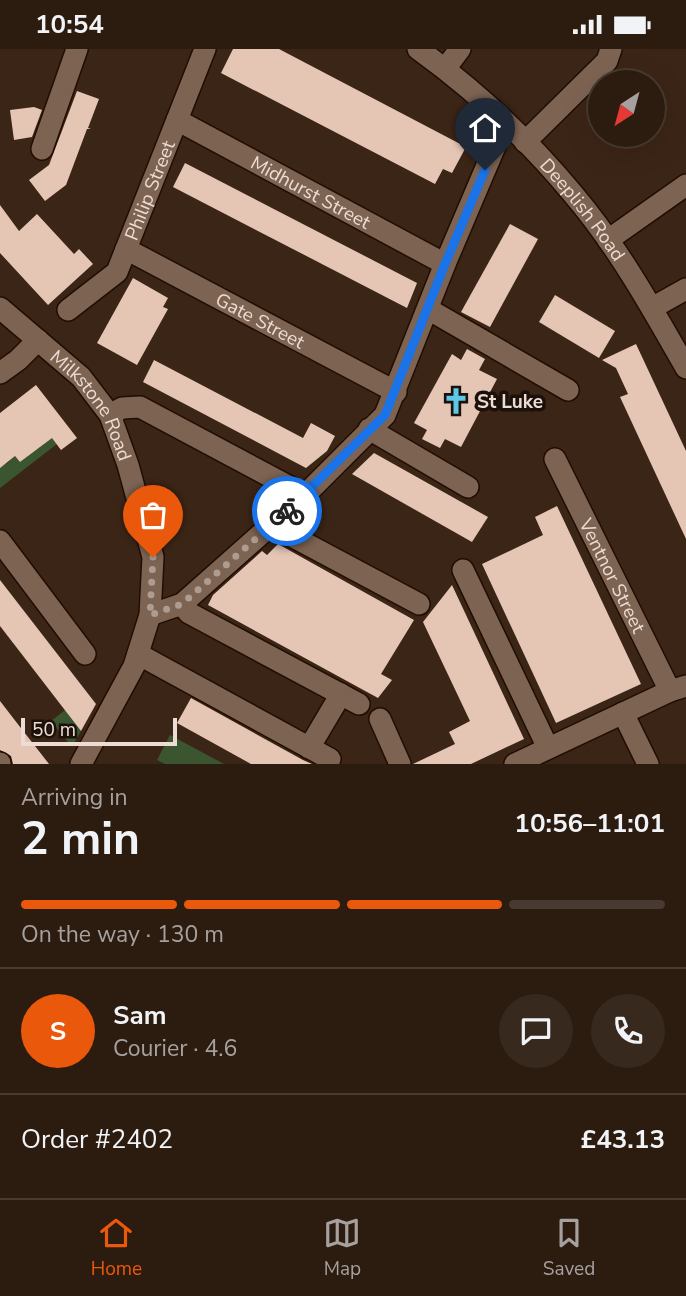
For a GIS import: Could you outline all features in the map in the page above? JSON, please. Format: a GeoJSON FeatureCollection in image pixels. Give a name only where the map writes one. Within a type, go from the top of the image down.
{"type":"FeatureCollection","features":[{"type":"Feature","properties":{"kind":"street"},"geometry":{"type":"LineString","coordinates":[[42,149],[77,49]]}},
{"type":"Feature","properties":{"kind":"street","name":"Philip Street"},"geometry":{"type":"LineString","coordinates":[[68,310],[117,272],[205,49]]}},
{"type":"Feature","properties":{"kind":"street","name":"Deeplish Road"},"geometry":{"type":"LineString","coordinates":[[418,49],[445,69],[505,123],[574,194],[652,308],[686,368]]}},
{"type":"Feature","properties":{"kind":"street"},"geometry":{"type":"LineString","coordinates":[[445,69],[460,49]]}},
{"type":"Feature","properties":{"kind":"street"},"geometry":{"type":"LineString","coordinates":[[525,142],[607,61],[611,49]]}},
{"type":"Feature","properties":{"kind":"street","name":"Midhurst Street"},"geometry":{"type":"LineString","coordinates":[[177,120],[445,264]]}},
{"type":"Feature","properties":{"kind":"street"},"geometry":{"type":"LineString","coordinates":[[150,615],[182,604],[305,495],[385,415],[505,123]]}},
{"type":"Feature","properties":{"kind":"street"},"geometry":{"type":"LineString","coordinates":[[608,240],[686,185]]}},
{"type":"Feature","properties":{"kind":"street","name":"Gate Street"},"geometry":{"type":"LineString","coordinates":[[126,249],[396,392]]}},
{"type":"Feature","properties":{"kind":"street"},"geometry":{"type":"LineString","coordinates":[[652,308],[686,289]]}},
{"type":"Feature","properties":{"kind":"street","name":"Milkstone Road"},"geometry":{"type":"LineString","coordinates":[[0,308],[81,377],[110,415],[128,465],[153,557],[150,615],[134,666],[81,764]]}},
{"type":"Feature","properties":{"kind":"street"},"geometry":{"type":"LineString","coordinates":[[428,309],[568,390]]}},
{"type":"Feature","properties":{"kind":"street"},"geometry":{"type":"LineString","coordinates":[[0,373],[38,340]]}},
{"type":"Feature","properties":{"kind":"street"},"geometry":{"type":"LineString","coordinates":[[110,415],[122,408],[140,408],[305,495]]}},
{"type":"Feature","properties":{"kind":"street"},"geometry":{"type":"LineString","coordinates":[[369,429],[468,487]]}},
{"type":"Feature","properties":{"kind":"street","name":"Ventnor Street"},"geometry":{"type":"LineString","coordinates":[[555,459],[678,688]]}},
{"type":"Feature","properties":{"kind":"street"},"geometry":{"type":"LineString","coordinates":[[271,525],[419,604]]}},
{"type":"Feature","properties":{"kind":"street"},"geometry":{"type":"LineString","coordinates":[[0,541],[85,654]]}},
{"type":"Feature","properties":{"kind":"street"},"geometry":{"type":"LineString","coordinates":[[463,570],[548,748]]}},
{"type":"Feature","properties":{"kind":"street"},"geometry":{"type":"LineString","coordinates":[[182,604],[189,613],[350,699],[309,748]]}},
{"type":"Feature","properties":{"kind":"street"},"geometry":{"type":"LineString","coordinates":[[138,654],[330,759]]}},
{"type":"Feature","properties":{"kind":"street"},"geometry":{"type":"LineString","coordinates":[[515,764],[678,688]]}},
{"type":"Feature","properties":{"kind":"street"},"geometry":{"type":"LineString","coordinates":[[623,713],[648,764]]}},
{"type":"Feature","properties":{"kind":"street"},"geometry":{"type":"LineString","coordinates":[[380,719],[400,764]]}},
{"type":"Feature","properties":{"kind":"green space"},"geometry":{"type":"Polygon","coordinates":[[[40,422],[57,444],[0,488],[0,456],[6,464],[15,456],[20,462],[28,456],[24,434],[36,450],[44,444],[40,422]]]}},
{"type":"Feature","properties":{"kind":"green space"},"geometry":{"type":"Polygon","coordinates":[[[65,710],[81,731],[72,747],[51,721],[65,710]]]}},
{"type":"Feature","properties":{"kind":"green space"},"geometry":{"type":"Polygon","coordinates":[[[170,735],[224,764],[165,764],[157,760],[170,735]]]}},
{"type":"Feature","properties":{"kind":"building"},"geometry":{"type":"Polygon","coordinates":[[[233,49],[279,49],[466,147],[452,173],[443,169],[435,184],[221,73],[233,49]]]}},
{"type":"Feature","properties":{"kind":"building"},"geometry":{"type":"Polygon","coordinates":[[[77,91],[99,99],[88,128],[91,129],[87,129],[66,185],[45,201],[29,180],[49,165],[77,91]]]}},
{"type":"Feature","properties":{"kind":"building"},"geometry":{"type":"Polygon","coordinates":[[[34,107],[42,110],[32,137],[14,140],[10,110],[34,107]]]}},
{"type":"Feature","properties":{"kind":"building"},"geometry":{"type":"Polygon","coordinates":[[[185,163],[417,283],[407,308],[173,187],[185,163]]]}},
{"type":"Feature","properties":{"kind":"building"},"geometry":{"type":"Polygon","coordinates":[[[0,205],[19,231],[37,214],[74,254],[79,249],[93,264],[48,305],[0,253],[0,205]]]}},
{"type":"Feature","properties":{"kind":"building"},"geometry":{"type":"Polygon","coordinates":[[[510,224],[538,239],[490,327],[461,312],[510,224]]]}},
{"type":"Feature","properties":{"kind":"building"},"geometry":{"type":"Polygon","coordinates":[[[133,278],[168,298],[163,307],[168,309],[137,365],[97,343],[133,278]]]}},
{"type":"Feature","properties":{"kind":"building"},"geometry":{"type":"Polygon","coordinates":[[[555,295],[615,331],[599,358],[539,322],[555,295]]]}},
{"type":"Feature","properties":{"kind":"building"},"geometry":{"type":"Polygon","coordinates":[[[636,344],[686,451],[686,539],[620,397],[628,394],[616,368],[602,360],[636,344]]]}},
{"type":"Feature","properties":{"kind":"building","name":"St Luke"},"geometry":{"type":"Polygon","coordinates":[[[467,349],[485,359],[479,370],[497,379],[461,447],[445,439],[440,448],[422,439],[427,430],[414,423],[452,354],[461,360],[467,349]]]}},
{"type":"Feature","properties":{"kind":"building"},"geometry":{"type":"Polygon","coordinates":[[[154,360],[303,438],[311,423],[335,436],[327,451],[306,468],[143,382],[154,360]]]}},
{"type":"Feature","properties":{"kind":"building"},"geometry":{"type":"Polygon","coordinates":[[[36,385],[77,438],[61,450],[52,438],[20,462],[15,456],[0,468],[0,413],[36,385]]]}},
{"type":"Feature","properties":{"kind":"building"},"geometry":{"type":"Polygon","coordinates":[[[374,453],[488,517],[472,542],[352,474],[374,453]]]}},
{"type":"Feature","properties":{"kind":"building"},"geometry":{"type":"Polygon","coordinates":[[[557,506],[641,684],[556,723],[482,564],[543,535],[535,517],[557,506]]]}},
{"type":"Feature","properties":{"kind":"building"},"geometry":{"type":"Polygon","coordinates":[[[278,544],[414,620],[381,674],[392,680],[378,698],[208,605],[213,595],[262,551],[267,555],[278,544]]]}},
{"type":"Feature","properties":{"kind":"building"},"geometry":{"type":"Polygon","coordinates":[[[0,580],[96,704],[81,731],[0,626],[0,580]]]}},
{"type":"Feature","properties":{"kind":"building"},"geometry":{"type":"Polygon","coordinates":[[[452,585],[524,739],[471,764],[413,764],[455,744],[449,732],[470,721],[423,622],[452,585]]]}},
{"type":"Feature","properties":{"kind":"building"},"geometry":{"type":"Polygon","coordinates":[[[191,698],[312,764],[251,764],[177,723],[191,698]]]}},
{"type":"Feature","properties":{"kind":"building"},"geometry":{"type":"Polygon","coordinates":[[[0,701],[49,764],[13,764],[11,756],[0,750],[0,701]]]}},
{"type":"Feature","properties":{"kind":"way so far"},"geometry":{"type":"LineString","coordinates":[[153,557],[150,615],[182,604],[287,511]]}},
{"type":"Feature","properties":{"kind":"place","name":"St Luke"},"geometry":{"type":"Point","coordinates":[456,401]}},
{"type":"Feature","properties":{"kind":"route"},"geometry":{"type":"LineString","coordinates":[[287,511],[385,415],[485,170]]}}]}
